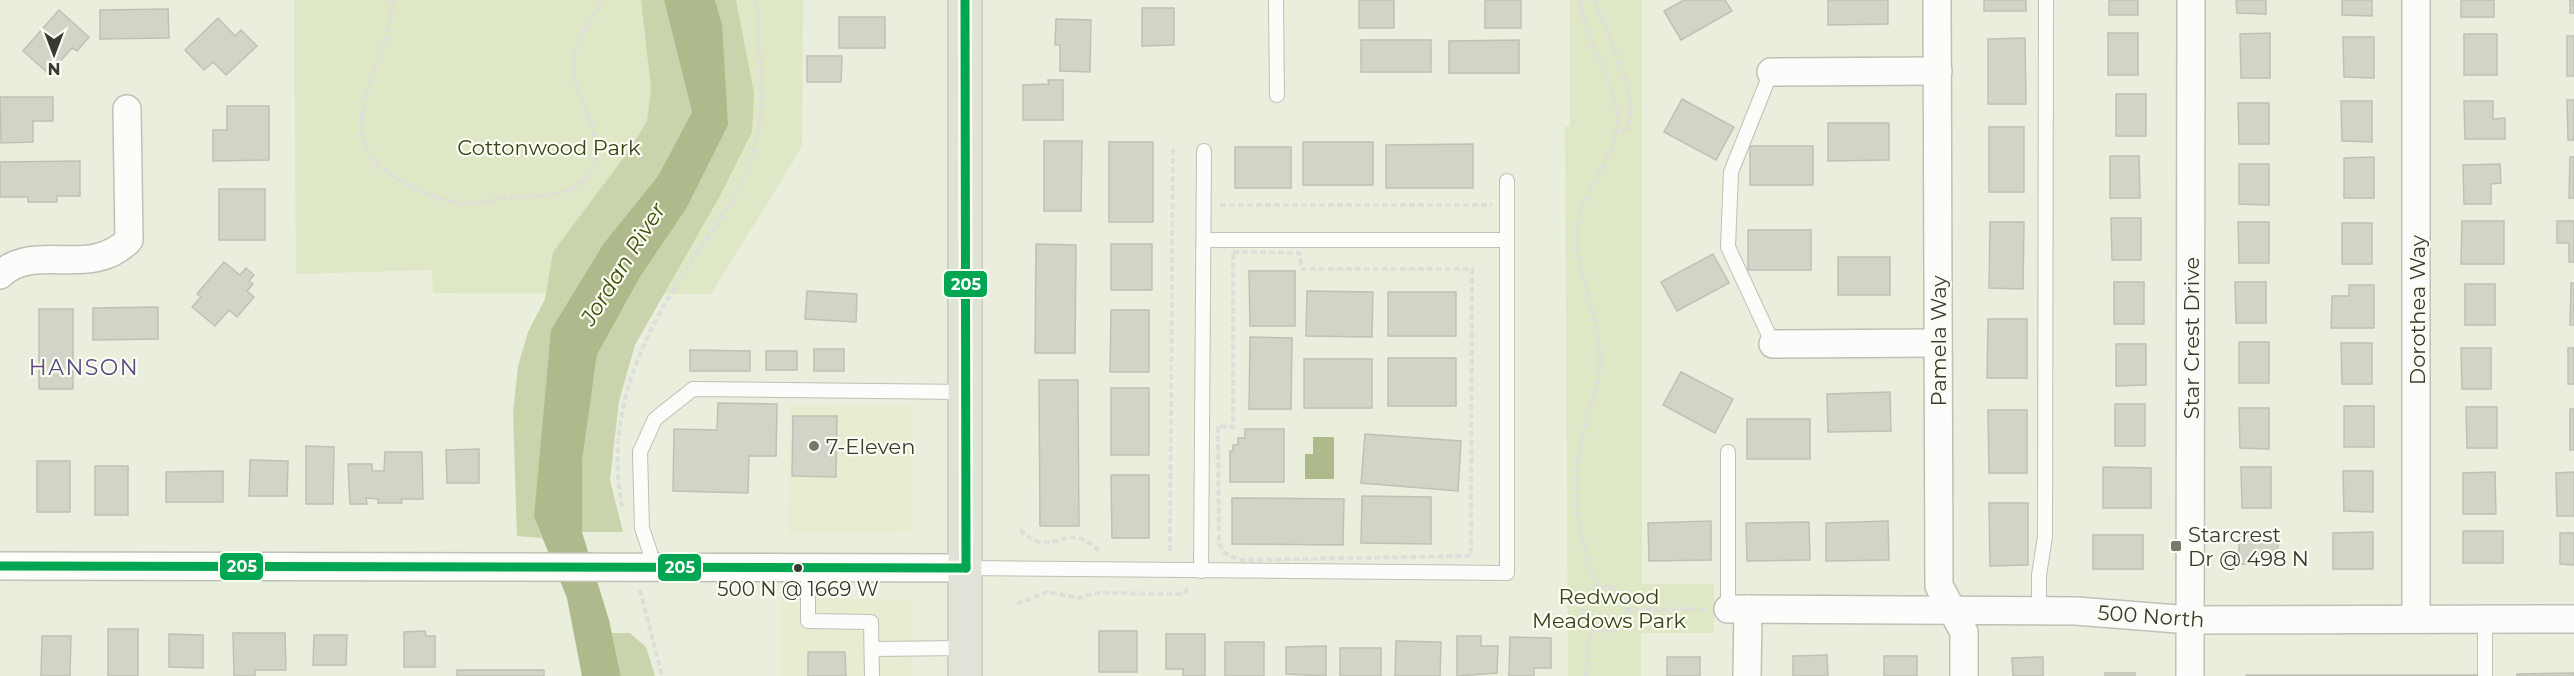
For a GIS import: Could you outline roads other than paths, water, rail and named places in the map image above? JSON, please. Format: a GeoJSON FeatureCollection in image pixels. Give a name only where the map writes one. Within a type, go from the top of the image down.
{"type":"FeatureCollection","features":[{"type":"Feature","properties":{"kind":"main road"},"geometry":{"type":"LineString","coordinates":[[965,0],[965,662]]}},
{"type":"Feature","properties":{"kind":"street","name":"Pamela Way"},"geometry":{"type":"LineString","coordinates":[[1937,0],[1939,586],[1964,632],[1964,676]]}},
{"type":"Feature","properties":{"kind":"street","name":"Star Crest Drive"},"geometry":{"type":"LineString","coordinates":[[2190,676],[2191,0]]}},
{"type":"Feature","properties":{"kind":"street","name":"Dorothea Way"},"geometry":{"type":"LineString","coordinates":[[2416,0],[2416,619]]}},
{"type":"Feature","properties":{"kind":"street"},"geometry":{"type":"LineString","coordinates":[[1771,72],[1938,70]]}},
{"type":"Feature","properties":{"kind":"street"},"geometry":{"type":"LineString","coordinates":[[0,275],[17,263],[43,260],[86,261],[104,257],[119,250],[129,240],[127,109]]}},
{"type":"Feature","properties":{"kind":"street"},"geometry":{"type":"LineString","coordinates":[[1773,344],[1938,344]]}},
{"type":"Feature","properties":{"kind":"street"},"geometry":{"type":"LineString","coordinates":[[0,566],[501,565],[641,574],[808,567],[966,568]]}},
{"type":"Feature","properties":{"kind":"street"},"geometry":{"type":"LineString","coordinates":[[1729,609],[1747,676]]}},
{"type":"Feature","properties":{"kind":"street","name":"500 North"},"geometry":{"type":"LineString","coordinates":[[1729,609],[2038,610],[2190,620],[2574,619]]}},
{"type":"Feature","properties":{"kind":"lane"},"geometry":{"type":"LineString","coordinates":[[1276,0],[1277,95]]}},
{"type":"Feature","properties":{"kind":"lane"},"geometry":{"type":"LineString","coordinates":[[2038,610],[2039,575],[2045,537],[2046,0]]}},
{"type":"Feature","properties":{"kind":"lane"},"geometry":{"type":"LineString","coordinates":[[1771,72],[1731,172],[1728,248],[1773,344]]}},
{"type":"Feature","properties":{"kind":"lane"},"geometry":{"type":"LineString","coordinates":[[1201,571],[1204,151]]}},
{"type":"Feature","properties":{"kind":"lane"},"geometry":{"type":"LineString","coordinates":[[966,568],[1508,573],[1507,181]]}},
{"type":"Feature","properties":{"kind":"lane"},"geometry":{"type":"LineString","coordinates":[[1204,240],[1507,240]]}},
{"type":"Feature","properties":{"kind":"lane"},"geometry":{"type":"LineString","coordinates":[[641,574],[640,452],[655,419],[693,389],[966,392]]}},
{"type":"Feature","properties":{"kind":"lane"},"geometry":{"type":"LineString","coordinates":[[1728,452],[1729,609]]}},
{"type":"Feature","properties":{"kind":"lane"},"geometry":{"type":"LineString","coordinates":[[808,567],[808,621],[872,622],[872,676]]}},
{"type":"Feature","properties":{"kind":"lane"},"geometry":{"type":"LineString","coordinates":[[2485,619],[2485,676]]}},
{"type":"Feature","properties":{"kind":"lane"},"geometry":{"type":"LineString","coordinates":[[872,649],[965,662]]}},
{"type":"Feature","properties":{"kind":"water","name":"Jordan River"},"geometry":{"type":"Polygon","coordinates":[[[664,0],[715,0],[722,24],[728,125],[686,209],[640,277],[597,355],[582,462],[582,532],[609,620],[621,676],[582,676],[567,598],[534,517],[551,330],[604,243],[658,176],[692,112],[664,0]]]}},
{"type":"Feature","properties":{"kind":"water"},"geometry":{"type":"Polygon","coordinates":[[[1313,437],[1334,437],[1334,479],[1305,479],[1305,454],[1313,454],[1313,437]]]}},
{"type":"Feature","properties":{"kind":"place","name":"7-Eleven"},"geometry":{"type":"Point","coordinates":[814,446]}},
{"type":"Feature","properties":{"kind":"place","name":"Starcrest Dr @ 498 N"},"geometry":{"type":"Point","coordinates":[2176,546]}},
{"type":"Feature","properties":{"kind":"place","name":"500 N @ 1669 W"},"geometry":{"type":"Point","coordinates":[798,568]}},
{"type":"Feature","properties":{"kind":"district","name":"HANSON"},"geometry":{"type":"Point","coordinates":[84,367]}},
{"type":"Feature","properties":{"kind":"park label","name":"Cottonwood Park"},"geometry":{"type":"Point","coordinates":[549,147]}},
{"type":"Feature","properties":{"kind":"park label","name":"Redwood Meadows Park"},"geometry":{"type":"Point","coordinates":[1609,608]}}]}
